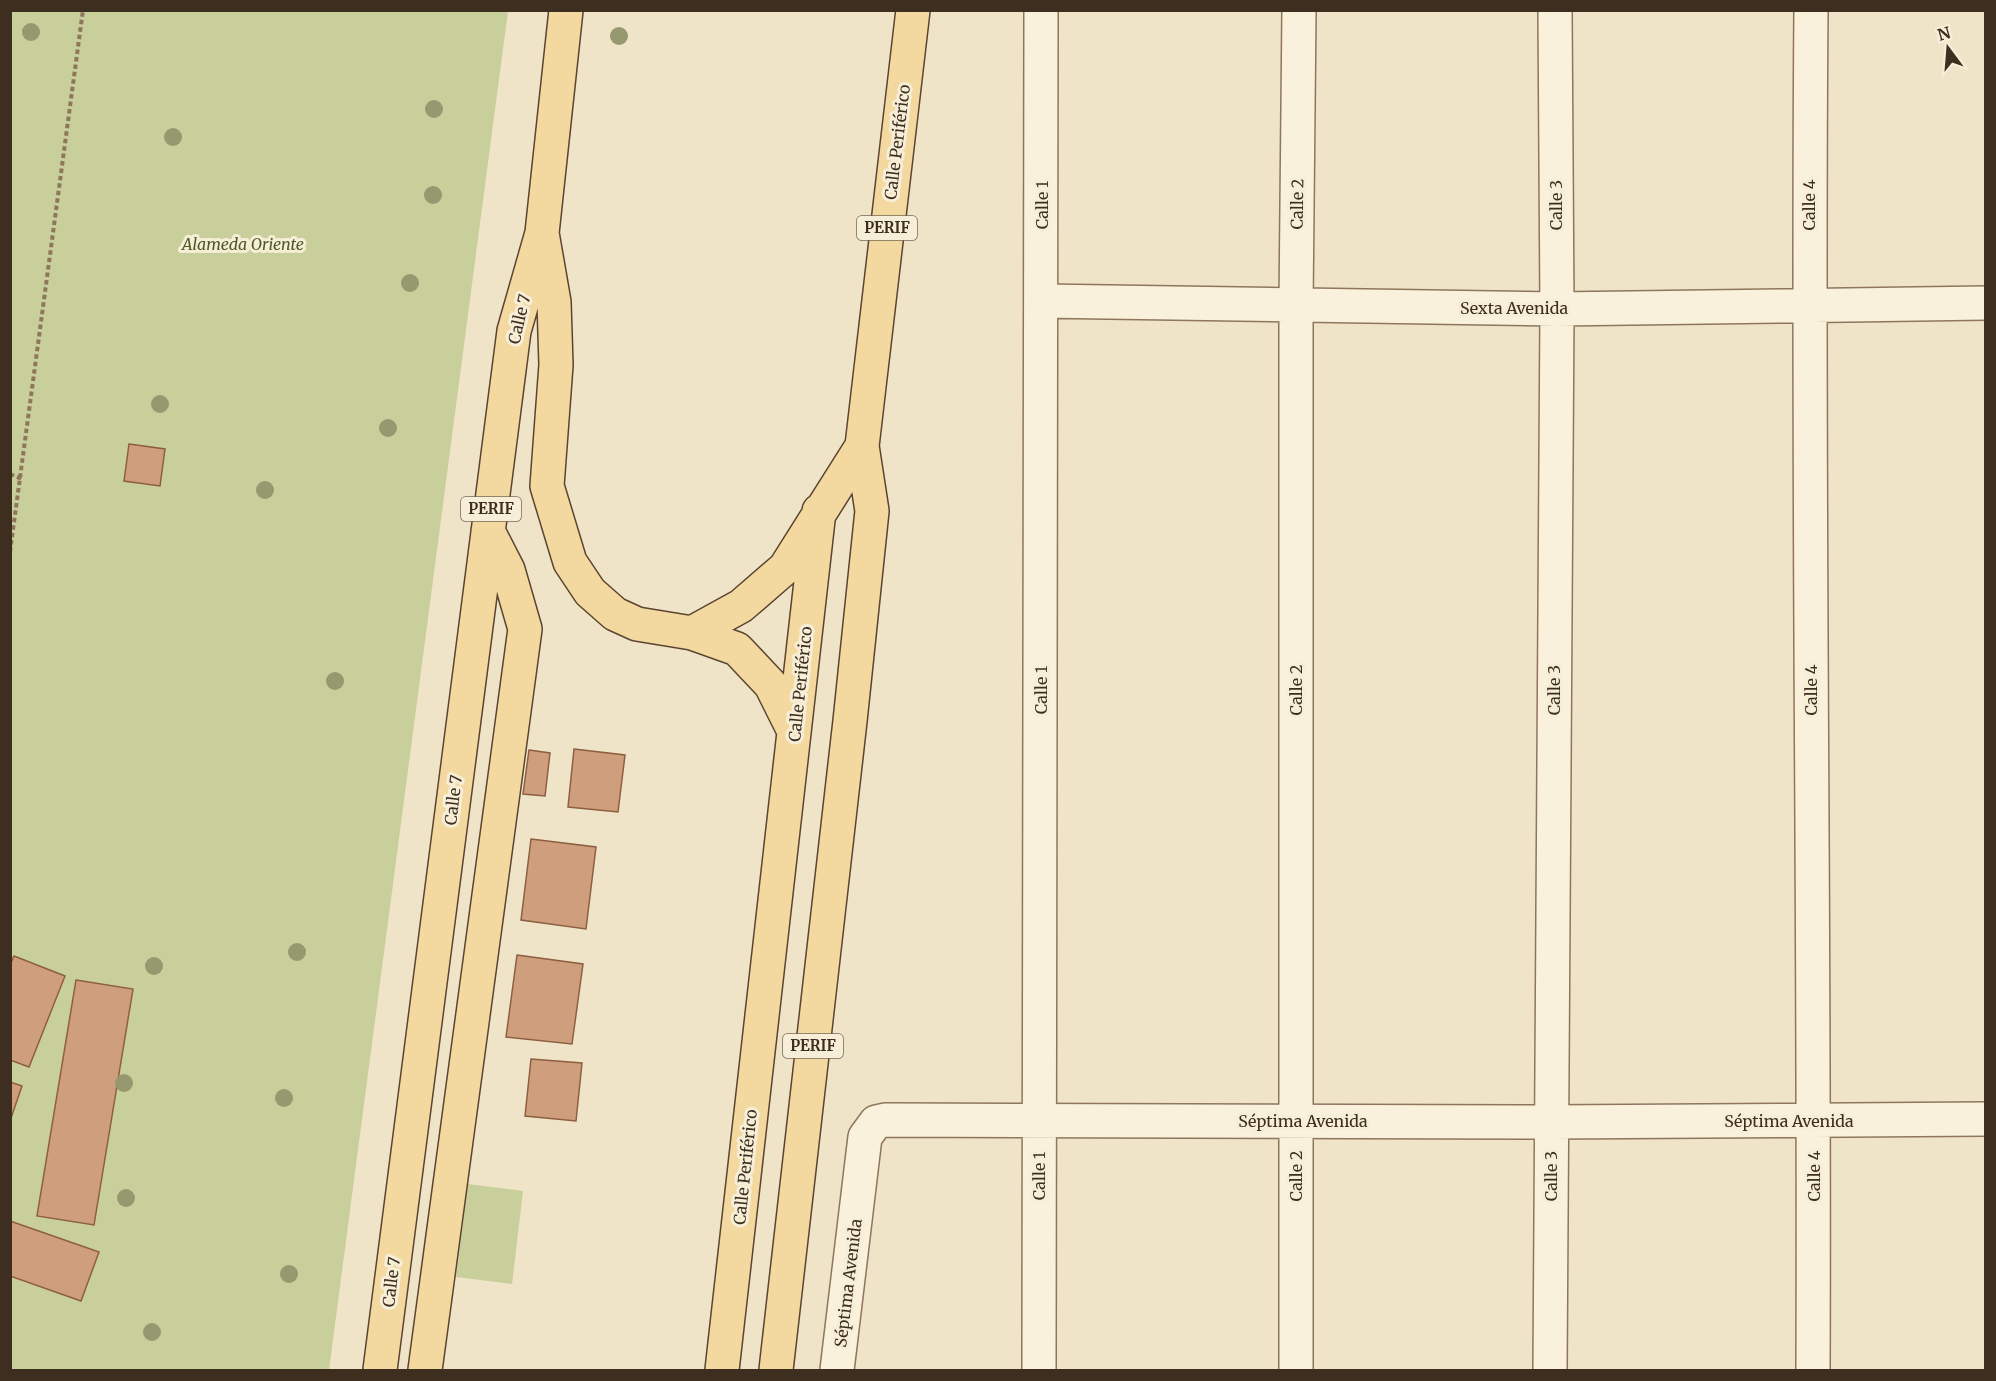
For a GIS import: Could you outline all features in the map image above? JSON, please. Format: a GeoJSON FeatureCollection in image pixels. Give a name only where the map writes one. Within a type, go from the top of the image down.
{"type":"FeatureCollection","features":[{"type":"Feature","properties":{"kind":"main road","name":"PERIF"},"geometry":{"type":"LineString","coordinates":[[542,233],[566,10]]}},
{"type":"Feature","properties":{"kind":"main road","name":"Calle Periférico"},"geometry":{"type":"LineString","coordinates":[[722,1371],[819,511],[862,446],[913,10]]}},
{"type":"Feature","properties":{"kind":"main road"},"geometry":{"type":"LineString","coordinates":[[542,233],[554,302],[556,365],[547,486],[570,562],[590,592],[615,614],[637,624],[692,633],[737,649],[771,684],[794,732]]}},
{"type":"Feature","properties":{"kind":"main road","name":"Calle 7"},"geometry":{"type":"LineString","coordinates":[[380,1371],[514,331],[542,233]]}},
{"type":"Feature","properties":{"kind":"main road","name":"PERIF"},"geometry":{"type":"LineString","coordinates":[[776,1371],[872,511],[862,446]]}},
{"type":"Feature","properties":{"kind":"main road"},"geometry":{"type":"LineString","coordinates":[[692,633],[741,606],[785,568],[819,511]]}},
{"type":"Feature","properties":{"kind":"main road"},"geometry":{"type":"LineString","coordinates":[[425,1371],[525,629],[508,570],[488,531]]}},
{"type":"Feature","properties":{"kind":"street","name":"Calle 1"},"geometry":{"type":"LineString","coordinates":[[1039,1371],[1041,10]]}},
{"type":"Feature","properties":{"kind":"street","name":"Calle 2"},"geometry":{"type":"LineString","coordinates":[[1296,1371],[1296,305],[1299,10]]}},
{"type":"Feature","properties":{"kind":"street","name":"Calle 3"},"geometry":{"type":"LineString","coordinates":[[1550,1371],[1557,309],[1555,10]]}},
{"type":"Feature","properties":{"kind":"street","name":"Calle 4"},"geometry":{"type":"LineString","coordinates":[[1810,10],[1808,304],[1814,1121],[1813,1371]]}},
{"type":"Feature","properties":{"kind":"street","name":"Sexta Avenida"},"geometry":{"type":"LineString","coordinates":[[1042,301],[1557,309],[1986,303]]}},
{"type":"Feature","properties":{"kind":"street","name":"Séptima Avenida"},"geometry":{"type":"LineString","coordinates":[[837,1371],[865,1137],[869,1128],[876,1122],[885,1120],[1551,1122],[1986,1119]]}},
{"type":"Feature","properties":{"kind":"path"},"geometry":{"type":"LineString","coordinates":[[10,552],[22,479],[83,10]]}},
{"type":"Feature","properties":{"kind":"path"},"geometry":{"type":"LineString","coordinates":[[10,474],[22,479]]}},
{"type":"Feature","properties":{"kind":"green space","name":"Alameda Oriente"},"geometry":{"type":"Polygon","coordinates":[[[10,11],[508,11],[329,1370],[11,1370],[10,11]]]}},
{"type":"Feature","properties":{"kind":"green space"},"geometry":{"type":"Polygon","coordinates":[[[468,1184],[523,1191],[512,1284],[456,1277],[468,1184]]]}},
{"type":"Feature","properties":{"kind":"building"},"geometry":{"type":"Polygon","coordinates":[[[129,444],[165,449],[160,486],[124,481],[129,444]]]}},
{"type":"Feature","properties":{"kind":"building"},"geometry":{"type":"Polygon","coordinates":[[[574,749],[625,755],[618,812],[568,807],[574,749]]]}},
{"type":"Feature","properties":{"kind":"building"},"geometry":{"type":"Polygon","coordinates":[[[529,750],[550,753],[545,796],[523,794],[529,750]]]}},
{"type":"Feature","properties":{"kind":"building"},"geometry":{"type":"Polygon","coordinates":[[[531,839],[596,847],[586,929],[521,920],[531,839]]]}},
{"type":"Feature","properties":{"kind":"building"},"geometry":{"type":"Polygon","coordinates":[[[517,955],[583,964],[572,1044],[506,1037],[517,955]]]}},
{"type":"Feature","properties":{"kind":"building"},"geometry":{"type":"Polygon","coordinates":[[[14,956],[65,976],[29,1067],[10,1060],[10,965],[14,956]]]}},
{"type":"Feature","properties":{"kind":"building"},"geometry":{"type":"Polygon","coordinates":[[[76,980],[133,989],[94,1225],[37,1216],[76,980]]]}},
{"type":"Feature","properties":{"kind":"building"},"geometry":{"type":"Polygon","coordinates":[[[531,1059],[582,1063],[576,1121],[525,1116],[531,1059]]]}},
{"type":"Feature","properties":{"kind":"building"},"geometry":{"type":"Polygon","coordinates":[[[10,1082],[22,1086],[10,1121],[10,1082]]]}},
{"type":"Feature","properties":{"kind":"building"},"geometry":{"type":"Polygon","coordinates":[[[10,1221],[99,1252],[81,1301],[10,1276],[10,1221]]]}}]}
